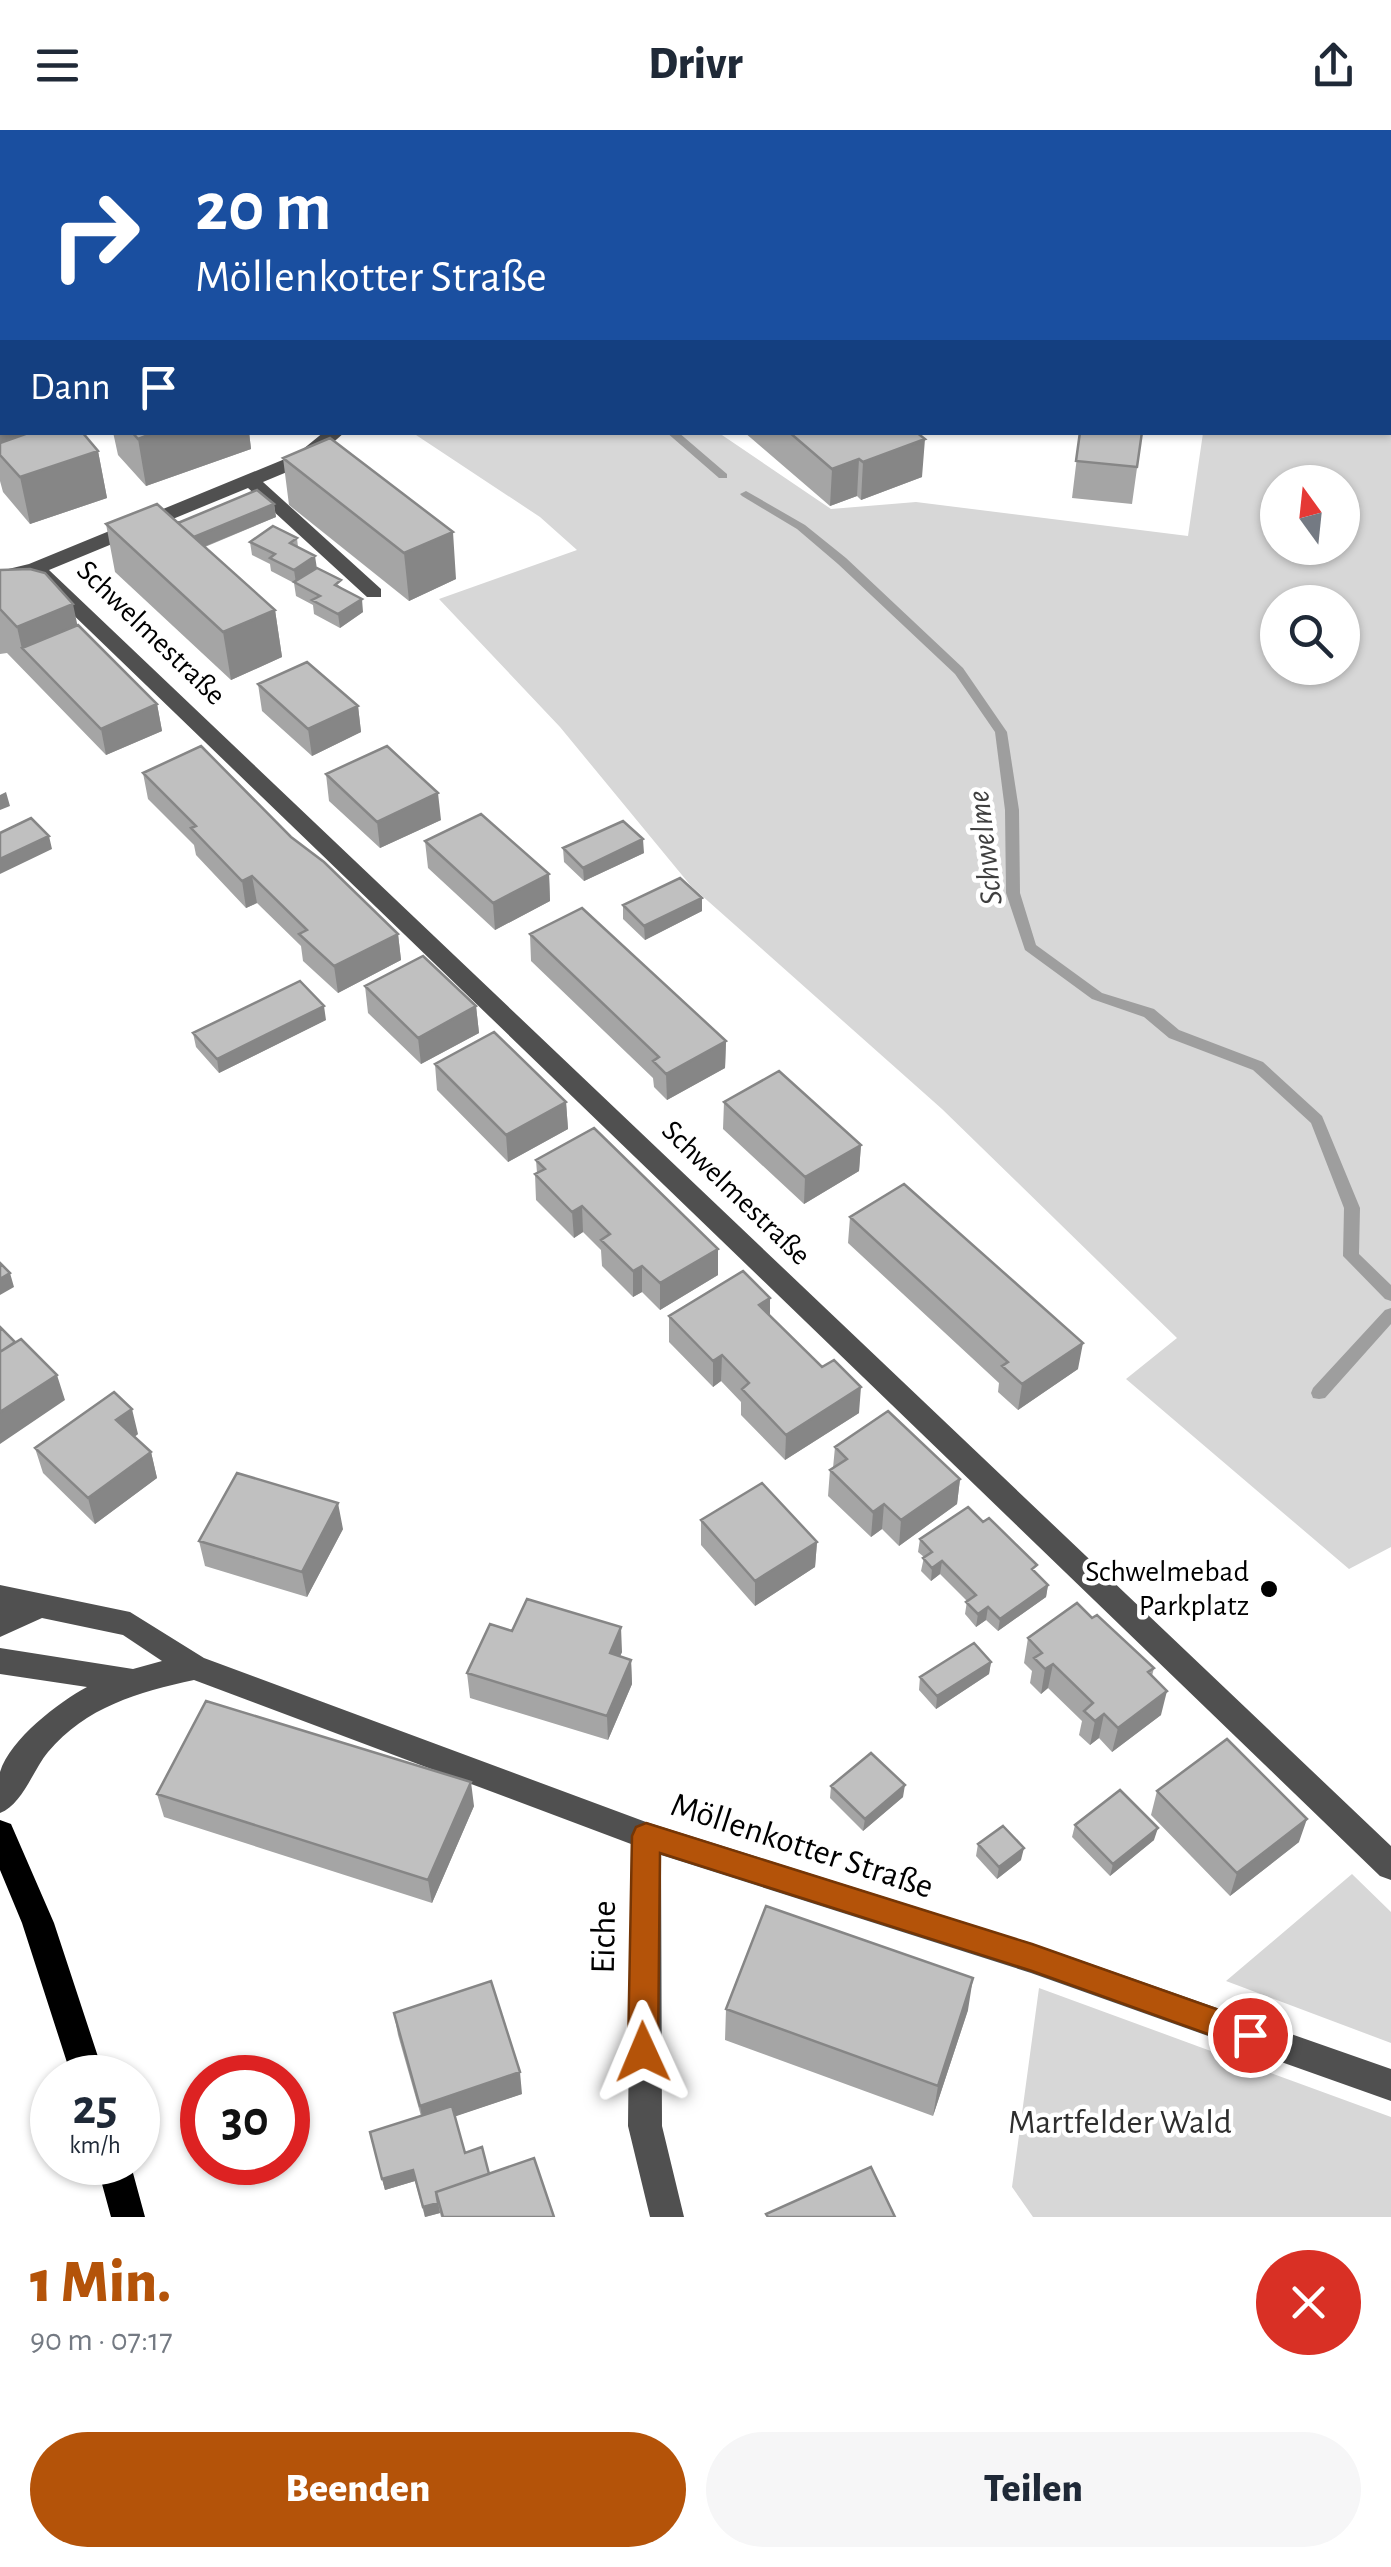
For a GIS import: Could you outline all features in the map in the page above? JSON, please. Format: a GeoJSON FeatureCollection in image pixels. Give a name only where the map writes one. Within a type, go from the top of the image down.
{"type":"FeatureCollection","features":[{"type":"Feature","properties":{"kind":"main road"},"geometry":{"type":"LineString","coordinates":[[0,1834],[38,1923],[81,2055]]}},
{"type":"Feature","properties":{"kind":"main road"},"geometry":{"type":"LineString","coordinates":[[119,2185],[128,2217]]}},
{"type":"Feature","properties":{"kind":"street"},"geometry":{"type":"LineString","coordinates":[[12,570],[304,458],[332,435]]}},
{"type":"Feature","properties":{"kind":"street"},"geometry":{"type":"LineString","coordinates":[[250,480],[374,593]]}},
{"type":"Feature","properties":{"kind":"street","name":"Schwelmestraße"},"geometry":{"type":"LineString","coordinates":[[12,570],[1391,1866]]}},
{"type":"Feature","properties":{"kind":"street","name":"Möllenkotter Straße"},"geometry":{"type":"LineString","coordinates":[[0,1598],[130,1624],[194,1667],[646,1836],[1059,1967],[1391,2085]]}},
{"type":"Feature","properties":{"kind":"street"},"geometry":{"type":"LineString","coordinates":[[0,1625],[40,1605]]}},
{"type":"Feature","properties":{"kind":"street"},"geometry":{"type":"LineString","coordinates":[[0,1661],[127,1680]]}},
{"type":"Feature","properties":{"kind":"street"},"geometry":{"type":"LineString","coordinates":[[0,1799],[25,1754],[78,1704],[127,1680],[194,1667]]}},
{"type":"Feature","properties":{"kind":"street","name":"Eiche"},"geometry":{"type":"LineString","coordinates":[[646,1836],[645,2126],[667,2217]]}},
{"type":"Feature","properties":{"kind":"green space"},"geometry":{"type":"Polygon","coordinates":[[[416,435],[722,435],[831,509],[916,502],[1188,536],[1203,435],[1391,435],[1391,1547],[1349,1569],[1126,1379],[1177,1338],[942,1109],[691,886],[560,727],[439,599],[577,550],[540,517],[416,435]]]}},
{"type":"Feature","properties":{"kind":"green space"},"geometry":{"type":"Polygon","coordinates":[[[1352,1874],[1391,1912],[1391,2043],[1226,1981],[1352,1874]]]}},
{"type":"Feature","properties":{"kind":"green space","name":"Martfelder Wald"},"geometry":{"type":"Polygon","coordinates":[[[1039,1988],[1391,2117],[1391,2217],[1033,2217],[1012,2187],[1039,1988]]]}},
{"type":"Feature","properties":{"kind":"building"},"geometry":{"type":"Polygon","coordinates":[[[23,435],[85,435],[98,451],[20,477],[0,455],[0,443],[23,435]]]}},
{"type":"Feature","properties":{"kind":"building"},"geometry":{"type":"Polygon","coordinates":[[[792,435],[920,435],[925,439],[863,462],[859,459],[832,469],[792,435]]]}},
{"type":"Feature","properties":{"kind":"building"},"geometry":{"type":"Polygon","coordinates":[[[1080,435],[1142,435],[1137,467],[1076,461],[1080,435]]]}},
{"type":"Feature","properties":{"kind":"building"},"geometry":{"type":"Polygon","coordinates":[[[330,438],[453,532],[404,553],[283,458],[330,438]]]}},
{"type":"Feature","properties":{"kind":"building"},"geometry":{"type":"Polygon","coordinates":[[[257,490],[274,504],[194,537],[178,523],[257,490]]]}},
{"type":"Feature","properties":{"kind":"building"},"geometry":{"type":"Polygon","coordinates":[[[157,504],[275,610],[223,632],[106,524],[157,504]]]}},
{"type":"Feature","properties":{"kind":"building"},"geometry":{"type":"Polygon","coordinates":[[[273,526],[297,538],[290,543],[315,556],[294,570],[270,558],[275,554],[250,542],[273,526]]]}},
{"type":"Feature","properties":{"kind":"building"},"geometry":{"type":"Polygon","coordinates":[[[317,568],[341,580],[335,585],[362,599],[338,614],[312,600],[320,596],[294,582],[317,568]]]}},
{"type":"Feature","properties":{"kind":"building"},"geometry":{"type":"Polygon","coordinates":[[[0,570],[45,573],[73,604],[17,627],[0,609],[0,570]]]}},
{"type":"Feature","properties":{"kind":"building"},"geometry":{"type":"Polygon","coordinates":[[[78,625],[157,704],[101,729],[22,648],[78,625]]]}},
{"type":"Feature","properties":{"kind":"building"},"geometry":{"type":"Polygon","coordinates":[[[307,662],[358,706],[308,729],[258,684],[307,662]]]}},
{"type":"Feature","properties":{"kind":"building"},"geometry":{"type":"Polygon","coordinates":[[[201,746],[291,837],[324,862],[398,934],[334,966],[299,934],[307,930],[252,876],[242,881],[191,828],[196,826],[143,773],[201,746]]]}},
{"type":"Feature","properties":{"kind":"building"},"geometry":{"type":"Polygon","coordinates":[[[387,746],[438,793],[377,822],[326,774],[387,746]]]}},
{"type":"Feature","properties":{"kind":"building"},"geometry":{"type":"Polygon","coordinates":[[[481,814],[549,874],[493,903],[425,841],[481,814]]]}},
{"type":"Feature","properties":{"kind":"building"},"geometry":{"type":"Polygon","coordinates":[[[31,818],[49,836],[0,859],[0,833],[31,818]]]}},
{"type":"Feature","properties":{"kind":"building"},"geometry":{"type":"Polygon","coordinates":[[[623,821],[643,839],[583,868],[563,848],[623,821]]]}},
{"type":"Feature","properties":{"kind":"building"},"geometry":{"type":"Polygon","coordinates":[[[680,878],[702,898],[644,926],[623,905],[680,878]]]}},
{"type":"Feature","properties":{"kind":"building"},"geometry":{"type":"Polygon","coordinates":[[[582,908],[726,1041],[666,1074],[653,1061],[659,1057],[530,934],[582,908]]]}},
{"type":"Feature","properties":{"kind":"building"},"geometry":{"type":"Polygon","coordinates":[[[423,956],[476,1006],[418,1038],[365,986],[423,956]]]}},
{"type":"Feature","properties":{"kind":"building"},"geometry":{"type":"Polygon","coordinates":[[[300,981],[324,1006],[217,1059],[193,1033],[300,981]]]}},
{"type":"Feature","properties":{"kind":"building"},"geometry":{"type":"Polygon","coordinates":[[[494,1032],[566,1102],[506,1135],[435,1064],[494,1032]]]}},
{"type":"Feature","properties":{"kind":"building"},"geometry":{"type":"Polygon","coordinates":[[[779,1071],[861,1145],[805,1177],[724,1102],[779,1071]]]}},
{"type":"Feature","properties":{"kind":"building"},"geometry":{"type":"Polygon","coordinates":[[[594,1128],[718,1249],[660,1283],[642,1266],[633,1271],[601,1240],[610,1234],[582,1206],[572,1212],[535,1174],[545,1169],[536,1160],[594,1128]]]}},
{"type":"Feature","properties":{"kind":"building"},"geometry":{"type":"Polygon","coordinates":[[[904,1184],[1083,1343],[1022,1384],[1002,1366],[1008,1362],[850,1217],[904,1184]]]}},
{"type":"Feature","properties":{"kind":"building"},"geometry":{"type":"Polygon","coordinates":[[[0,1263],[10,1273],[0,1279],[0,1263]]]}},
{"type":"Feature","properties":{"kind":"building"},"geometry":{"type":"Polygon","coordinates":[[[743,1271],[770,1298],[759,1305],[822,1367],[834,1360],[861,1387],[786,1435],[742,1389],[749,1383],[722,1355],[713,1361],[669,1316],[743,1271]]]}},
{"type":"Feature","properties":{"kind":"building"},"geometry":{"type":"Polygon","coordinates":[[[0,1327],[15,1342],[0,1352],[0,1327]]]}},
{"type":"Feature","properties":{"kind":"building"},"geometry":{"type":"Polygon","coordinates":[[[21,1339],[57,1375],[0,1412],[0,1352],[21,1339]]]}},
{"type":"Feature","properties":{"kind":"building"},"geometry":{"type":"Polygon","coordinates":[[[114,1392],[132,1409],[116,1420],[151,1452],[88,1498],[35,1448],[114,1392]]]}},
{"type":"Feature","properties":{"kind":"building"},"geometry":{"type":"Polygon","coordinates":[[[888,1411],[960,1479],[901,1520],[884,1504],[873,1512],[830,1470],[847,1459],[835,1447],[888,1411]]]}},
{"type":"Feature","properties":{"kind":"building"},"geometry":{"type":"Polygon","coordinates":[[[237,1473],[338,1503],[302,1572],[199,1541],[237,1473]]]}},
{"type":"Feature","properties":{"kind":"building"},"geometry":{"type":"Polygon","coordinates":[[[762,1483],[817,1542],[755,1581],[701,1520],[762,1483]]]}},
{"type":"Feature","properties":{"kind":"building"},"geometry":{"type":"Polygon","coordinates":[[[968,1507],[983,1522],[989,1518],[1037,1565],[1032,1569],[1048,1585],[1000,1619],[988,1607],[978,1614],[966,1602],[976,1595],[942,1561],[932,1568],[923,1558],[932,1552],[920,1539],[968,1507]]]}},
{"type":"Feature","properties":{"kind":"building"},"geometry":{"type":"Polygon","coordinates":[[[527,1599],[621,1627],[610,1653],[631,1660],[607,1716],[467,1673],[490,1624],[512,1631],[527,1599]]]}},
{"type":"Feature","properties":{"kind":"building"},"geometry":{"type":"Polygon","coordinates":[[[1077,1603],[1092,1618],[1097,1615],[1154,1668],[1148,1672],[1167,1691],[1118,1728],[1104,1714],[1095,1721],[1084,1711],[1093,1703],[1053,1664],[1045,1669],[1034,1658],[1042,1653],[1028,1638],[1077,1603]]]}},
{"type":"Feature","properties":{"kind":"building"},"geometry":{"type":"Polygon","coordinates":[[[974,1643],[991,1662],[937,1696],[920,1677],[974,1643]]]}},
{"type":"Feature","properties":{"kind":"building"},"geometry":{"type":"Polygon","coordinates":[[[206,1701],[471,1782],[428,1880],[157,1794],[206,1701]]]}},
{"type":"Feature","properties":{"kind":"building"},"geometry":{"type":"Polygon","coordinates":[[[1227,1739],[1307,1819],[1237,1873],[1157,1791],[1227,1739]]]}},
{"type":"Feature","properties":{"kind":"building"},"geometry":{"type":"Polygon","coordinates":[[[871,1753],[905,1785],[865,1819],[831,1786],[871,1753]]]}},
{"type":"Feature","properties":{"kind":"building"},"geometry":{"type":"Polygon","coordinates":[[[1120,1790],[1158,1828],[1113,1864],[1075,1825],[1120,1790]]]}},
{"type":"Feature","properties":{"kind":"building"},"geometry":{"type":"Polygon","coordinates":[[[1003,1826],[1024,1848],[999,1867],[978,1844],[1003,1826]]]}},
{"type":"Feature","properties":{"kind":"building"},"geometry":{"type":"Polygon","coordinates":[[[766,1906],[973,1978],[938,2086],[726,2009],[766,1906]]]}},
{"type":"Feature","properties":{"kind":"building"},"geometry":{"type":"Polygon","coordinates":[[[491,1981],[520,2072],[420,2106],[394,2013],[491,1981]]]}},
{"type":"Feature","properties":{"kind":"building"},"geometry":{"type":"Polygon","coordinates":[[[452,2106],[465,2153],[482,2147],[489,2174],[436,2192],[438,2203],[423,2207],[413,2170],[382,2179],[370,2132],[452,2106]]]}},
{"type":"Feature","properties":{"kind":"building"},"geometry":{"type":"Polygon","coordinates":[[[534,2158],[554,2217],[443,2217],[436,2192],[534,2158]]]}},
{"type":"Feature","properties":{"kind":"building"},"geometry":{"type":"Polygon","coordinates":[[[871,2167],[895,2217],[766,2214],[871,2167]]]}},
{"type":"Feature","properties":{"kind":"waterway","name":"Schwelme"},"geometry":{"type":"LineString","coordinates":[[675,435],[723,476]]}},
{"type":"Feature","properties":{"kind":"waterway","name":"Schwelme"},"geometry":{"type":"LineString","coordinates":[[746,494],[801,527],[842,561],[959,671],[1001,732],[1012,810],[1013,893],[1030,947],[1097,996],[1149,1013],[1174,1034],[1258,1066],[1317,1120],[1352,1208],[1351,1256],[1391,1295]]}},
{"type":"Feature","properties":{"kind":"waterway","name":"Schwelme"},"geometry":{"type":"LineString","coordinates":[[1319,1393],[1391,1314]]}},
{"type":"Feature","properties":{"kind":"place","name":"Schwelmebad Parkplatz"},"geometry":{"type":"Point","coordinates":[1269,1589]}},
{"type":"Feature","properties":{"kind":"route"},"geometry":{"type":"LineString","coordinates":[[643,2052],[646,1836],[1032,1958],[1250,2035]]}}]}
